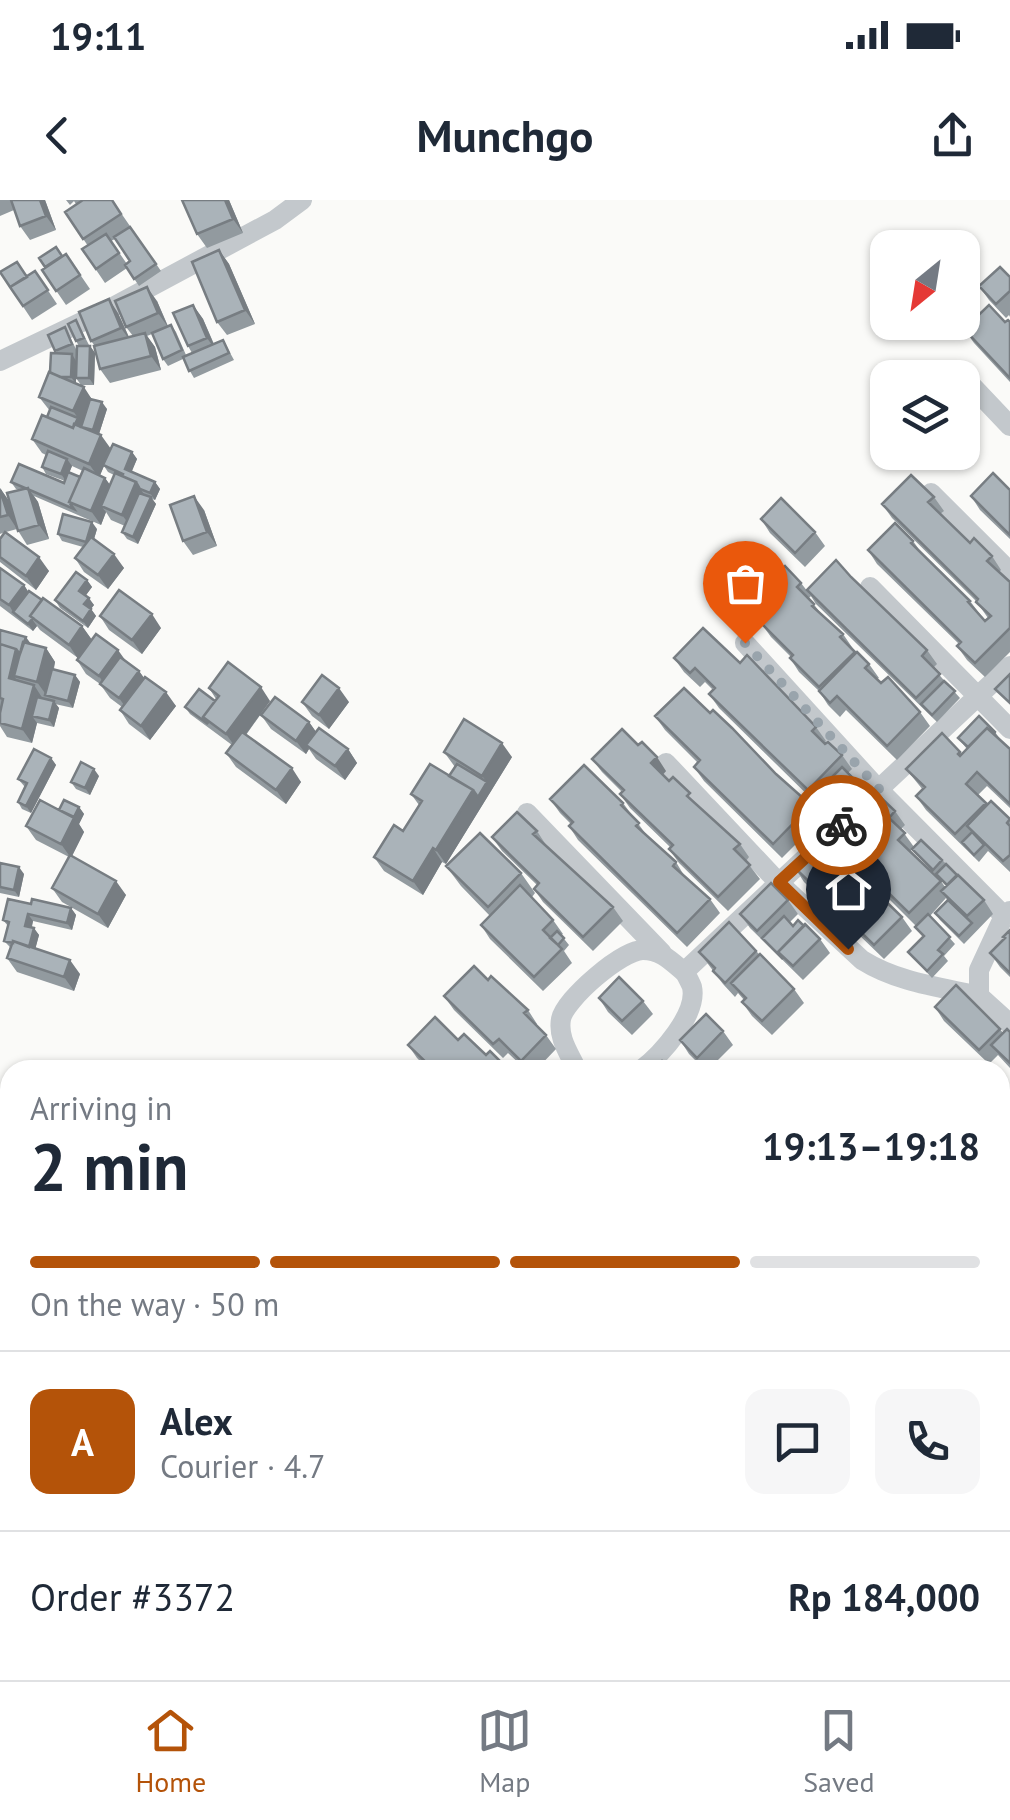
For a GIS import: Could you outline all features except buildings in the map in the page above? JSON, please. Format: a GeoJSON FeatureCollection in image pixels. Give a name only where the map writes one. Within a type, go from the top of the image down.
{"type":"FeatureCollection","features":[{"type":"Feature","properties":{"kind":"street"},"geometry":{"type":"LineString","coordinates":[[0,361],[128,299],[275,220],[302,200]]}},
{"type":"Feature","properties":{"kind":"street"},"geometry":{"type":"LineString","coordinates":[[980,394],[1010,426]]}},
{"type":"Feature","properties":{"kind":"street"},"geometry":{"type":"LineString","coordinates":[[932,493],[1010,572]]}},
{"type":"Feature","properties":{"kind":"street"},"geometry":{"type":"LineString","coordinates":[[870,587],[1010,729]]}},
{"type":"Feature","properties":{"kind":"street"},"geometry":{"type":"LineString","coordinates":[[745,643],[880,790],[1007,913],[979,970],[978,996]]}},
{"type":"Feature","properties":{"kind":"street"},"geometry":{"type":"LineString","coordinates":[[684,972],[1010,666]]}},
{"type":"Feature","properties":{"kind":"street"},"geometry":{"type":"LineString","coordinates":[[666,763],[848,949],[897,977],[978,996],[1010,1024]]}},
{"type":"Feature","properties":{"kind":"street"},"geometry":{"type":"LineString","coordinates":[[526,813],[684,972],[692,985],[690,1010],[653,1060]]}},
{"type":"Feature","properties":{"kind":"street"},"geometry":{"type":"LineString","coordinates":[[572,1060],[560,1031],[562,1014],[570,1004],[610,966],[629,954],[640,950],[662,953]]}},
{"type":"Feature","properties":{"kind":"way so far"},"geometry":{"type":"LineString","coordinates":[[745,643],[880,790],[841,825]]}},
{"type":"Feature","properties":{"kind":"route"},"geometry":{"type":"LineString","coordinates":[[841,825],[779,882],[848,949]]}}]}
